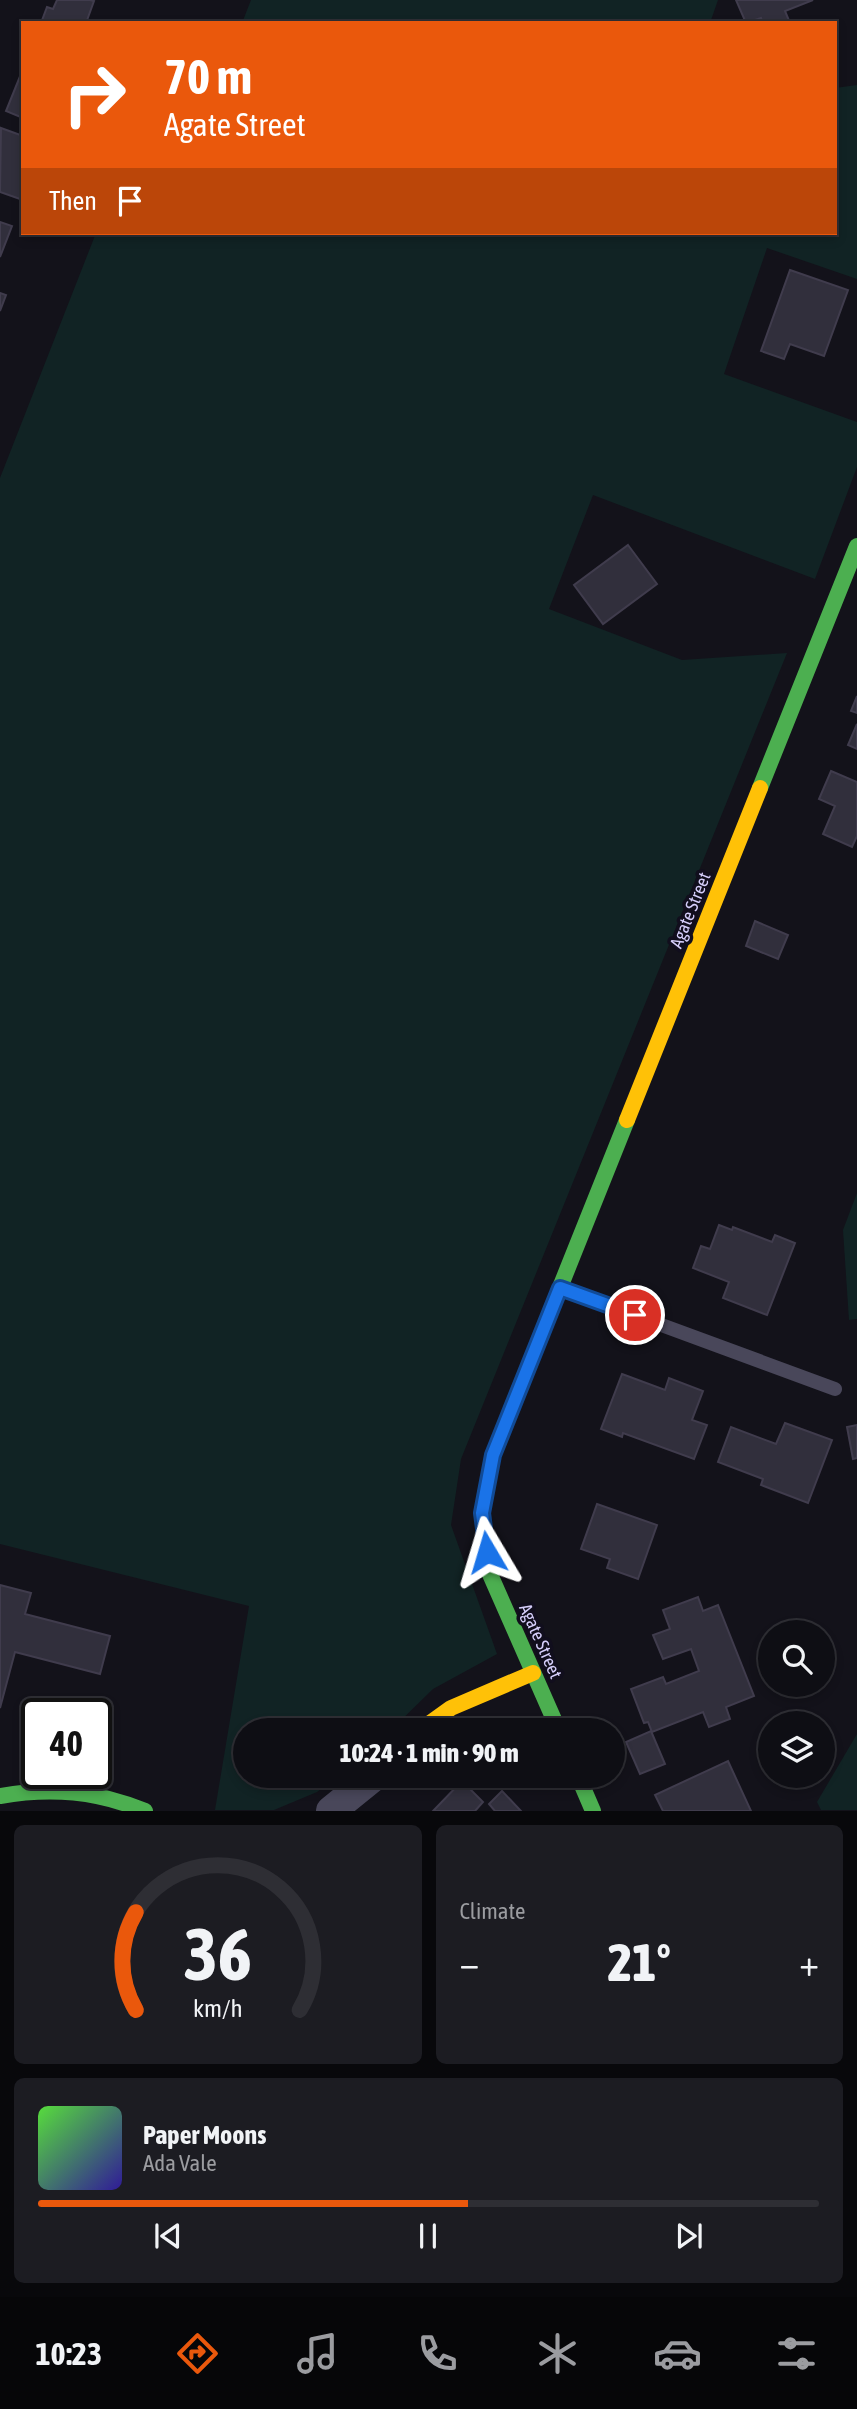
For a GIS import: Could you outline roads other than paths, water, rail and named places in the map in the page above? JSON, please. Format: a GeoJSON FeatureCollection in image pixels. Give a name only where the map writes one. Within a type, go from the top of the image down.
{"type":"FeatureCollection","features":[{"type":"Feature","properties":{"kind":"street","name":"Agate Street"},"geometry":{"type":"LineString","coordinates":[[553,1718],[489,1572],[482,1513],[493,1455],[857,546]]}},
{"type":"Feature","properties":{"kind":"street"},"geometry":{"type":"LineString","coordinates":[[436,1718],[451,1707],[533,1673]]}},
{"type":"Feature","properties":{"kind":"street"},"geometry":{"type":"LineString","coordinates":[[331,1811],[359,1788]]}},
{"type":"Feature","properties":{"kind":"street"},"geometry":{"type":"LineString","coordinates":[[583,1788],[593,1811]]}},
{"type":"Feature","properties":{"kind":"street"},"geometry":{"type":"LineString","coordinates":[[0,1796],[43,1789],[91,1793],[128,1803],[145,1811]]}},
{"type":"Feature","properties":{"kind":"lane"},"geometry":{"type":"LineString","coordinates":[[560,1288],[835,1389]]}}]}
